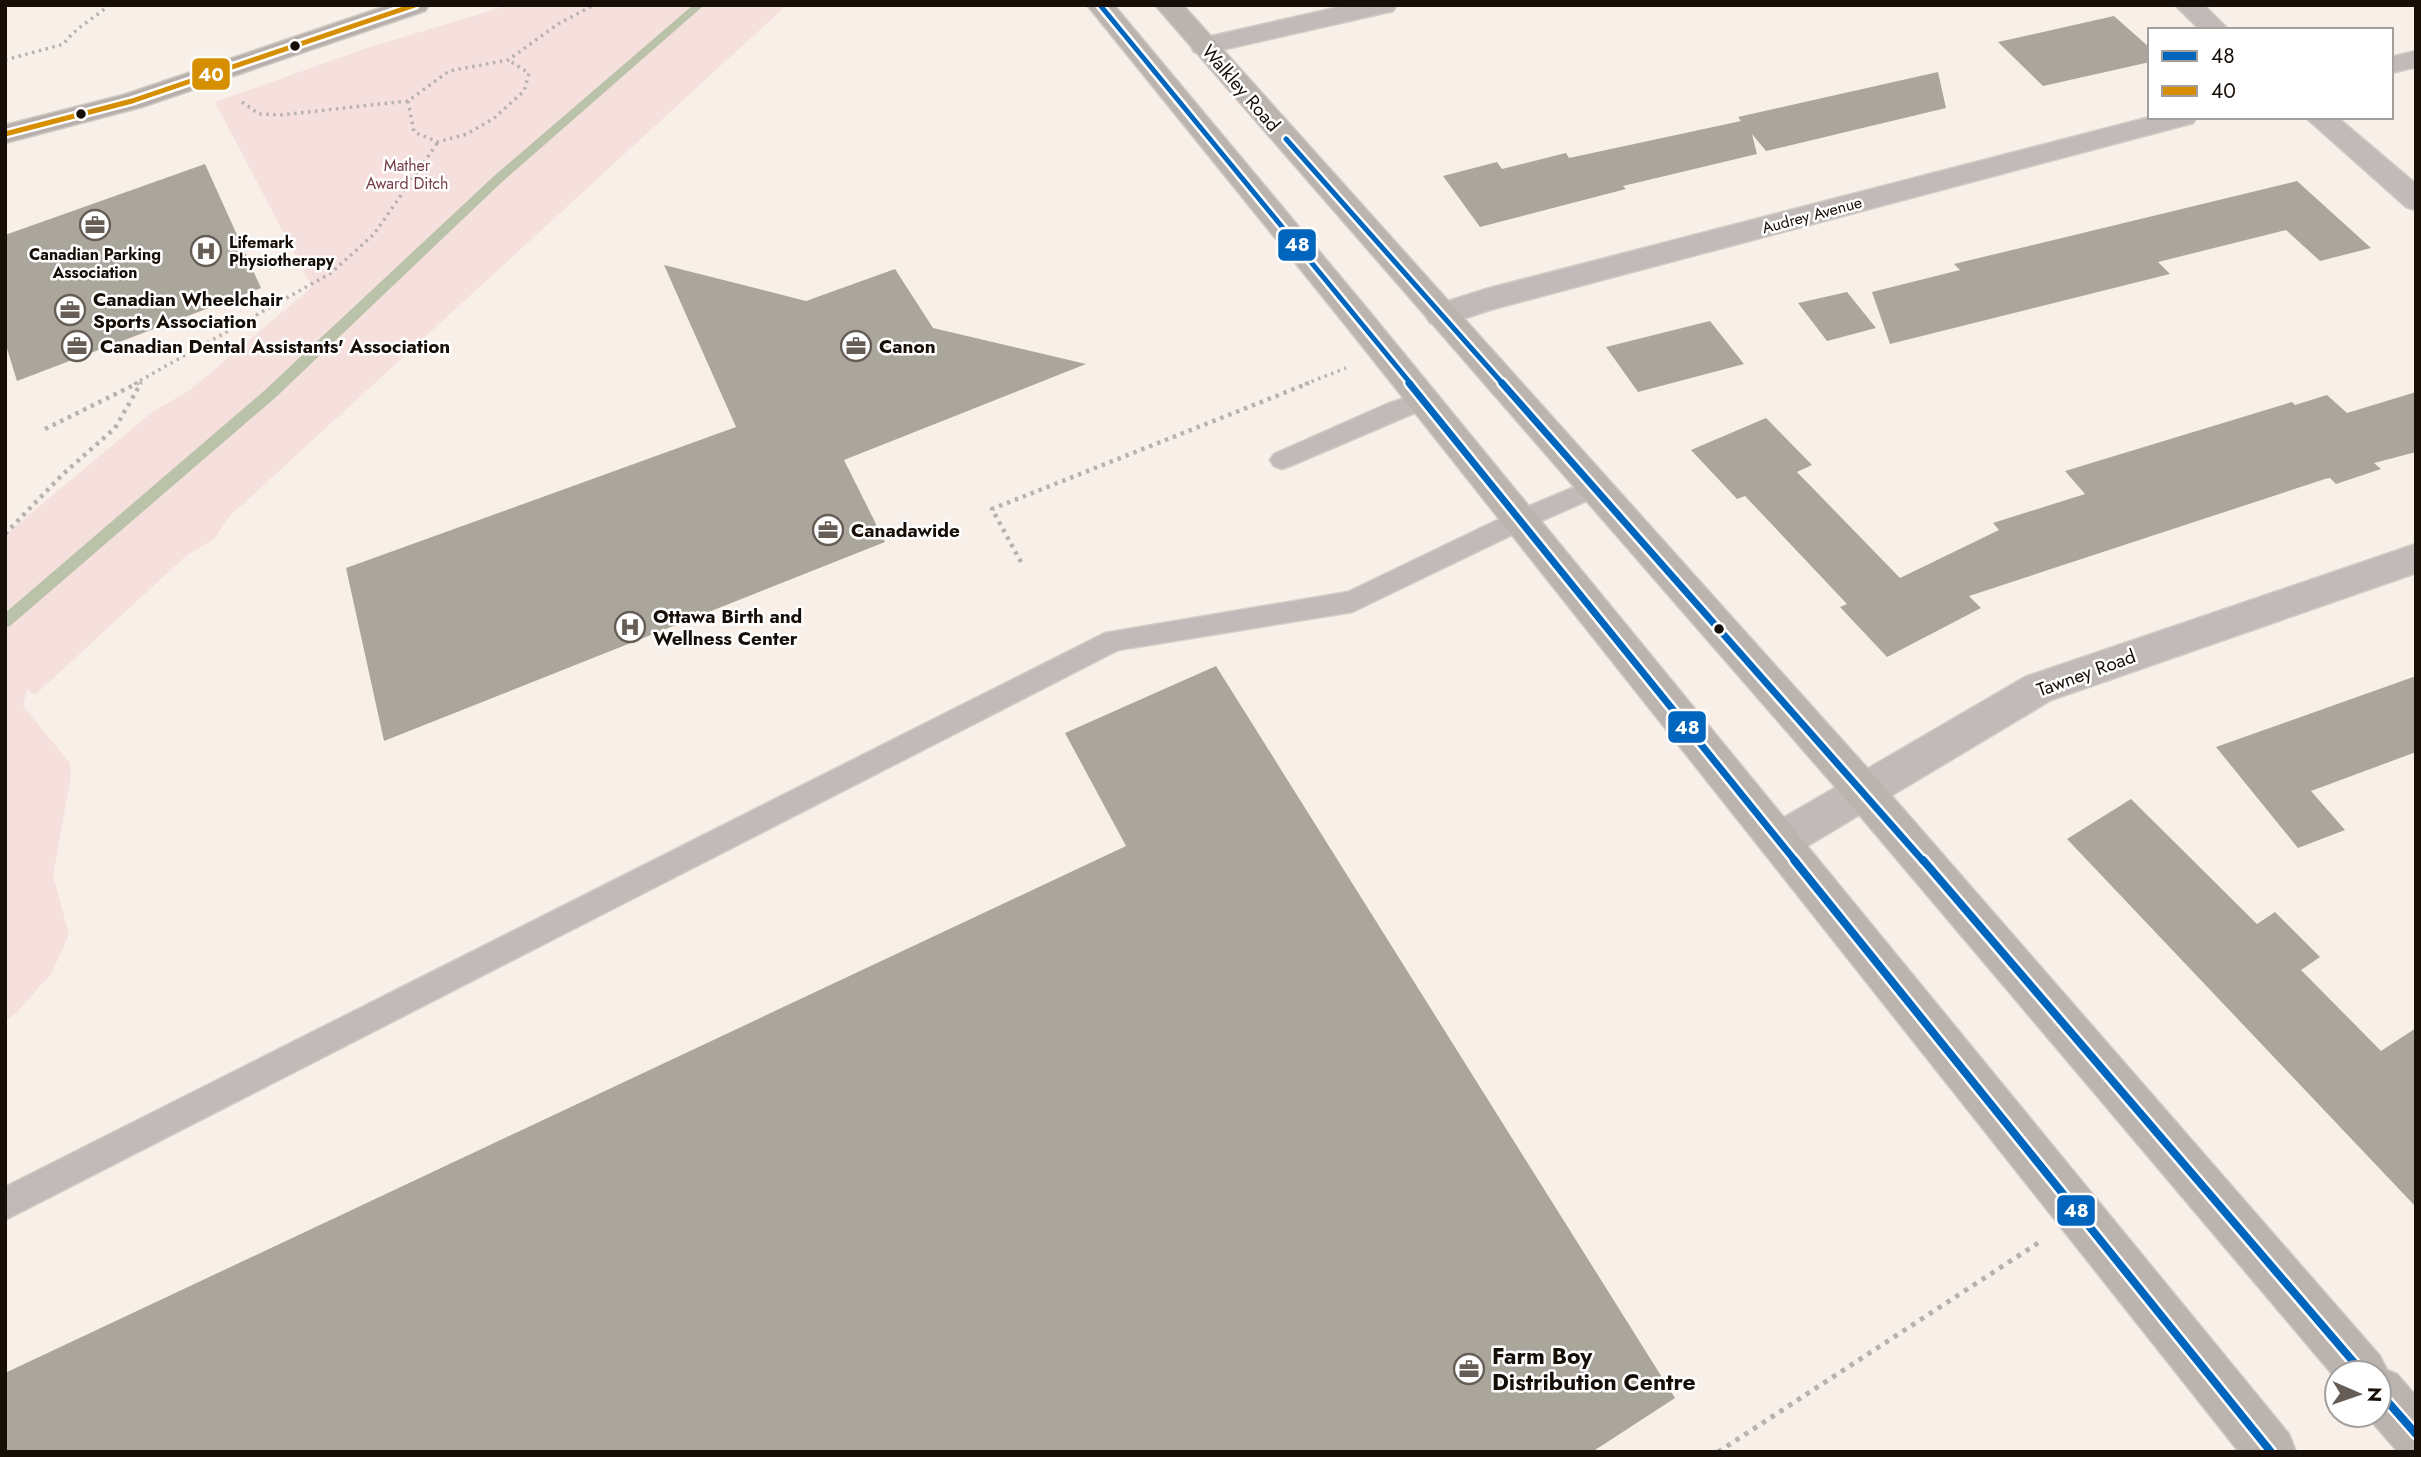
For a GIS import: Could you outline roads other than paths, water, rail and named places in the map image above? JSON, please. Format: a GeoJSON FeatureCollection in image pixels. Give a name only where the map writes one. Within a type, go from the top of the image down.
{"type":"FeatureCollection","features":[{"type":"Feature","properties":{"kind":"main road"},"geometry":{"type":"LineString","coordinates":[[1100,5],[1780,841],[2271,1452]]}},
{"type":"Feature","properties":{"kind":"main road","name":"Walkley Road"},"geometry":{"type":"LineString","coordinates":[[1168,5],[1864,792],[2351,1359]]}},
{"type":"Feature","properties":{"kind":"main road"},"geometry":{"type":"LineString","coordinates":[[2393,1408],[2416,1434]]}},
{"type":"Feature","properties":{"kind":"street"},"geometry":{"type":"LineString","coordinates":[[5,134],[132,101],[416,5]]}},
{"type":"Feature","properties":{"kind":"street"},"geometry":{"type":"LineString","coordinates":[[1204,46],[1347,9],[1384,5]]}},
{"type":"Feature","properties":{"kind":"street"},"geometry":{"type":"LineString","coordinates":[[2188,5],[2214,28]]}},
{"type":"Feature","properties":{"kind":"street"},"geometry":{"type":"LineString","coordinates":[[2393,65],[2416,59]]}},
{"type":"Feature","properties":{"kind":"street","name":"Audrey Avenue"},"geometry":{"type":"LineString","coordinates":[[1441,315],[1486,300],[2175,119]]}},
{"type":"Feature","properties":{"kind":"street"},"geometry":{"type":"LineString","coordinates":[[2321,119],[2416,200]]}},
{"type":"Feature","properties":{"kind":"street","name":"Tawney Road"},"geometry":{"type":"LineString","coordinates":[[1780,841],[2038,688],[2413,563]]}},
{"type":"Feature","properties":{"kind":"lane"},"geometry":{"type":"LineString","coordinates":[[1282,460],[1423,400]]}},
{"type":"Feature","properties":{"kind":"lane"},"geometry":{"type":"LineString","coordinates":[[5,1204],[1114,640],[1352,602],[1520,520],[1594,488]]}},
{"type":"Feature","properties":{"kind":"waterway"},"geometry":{"type":"LineString","coordinates":[[5,622],[270,394],[498,179],[697,7]]}},
{"type":"Feature","properties":{"kind":"place","name":"Canadian Parking Association"},"geometry":{"type":"Point","coordinates":[95,225]}},
{"type":"Feature","properties":{"kind":"place","name":"Lifemark Physiotherapy"},"geometry":{"type":"Point","coordinates":[206,251]}},
{"type":"Feature","properties":{"kind":"place","name":"Canadian Wheelchair Sports Association"},"geometry":{"type":"Point","coordinates":[70,310]}},
{"type":"Feature","properties":{"kind":"place","name":"Canadian Dental Assistants' Association"},"geometry":{"type":"Point","coordinates":[77,346]}},
{"type":"Feature","properties":{"kind":"place","name":"Canon"},"geometry":{"type":"Point","coordinates":[856,346]}},
{"type":"Feature","properties":{"kind":"place","name":"Canadawide"},"geometry":{"type":"Point","coordinates":[828,530]}},
{"type":"Feature","properties":{"kind":"place","name":"Ottawa Birth and Wellness Center"},"geometry":{"type":"Point","coordinates":[630,627]}},
{"type":"Feature","properties":{"kind":"place","name":"Farm Boy Distribution Centre"},"geometry":{"type":"Point","coordinates":[1469,1369]}},
{"type":"Feature","properties":{"kind":"park label","name":"Mather Award Ditch"},"geometry":{"type":"Point","coordinates":[407,174]}}]}
